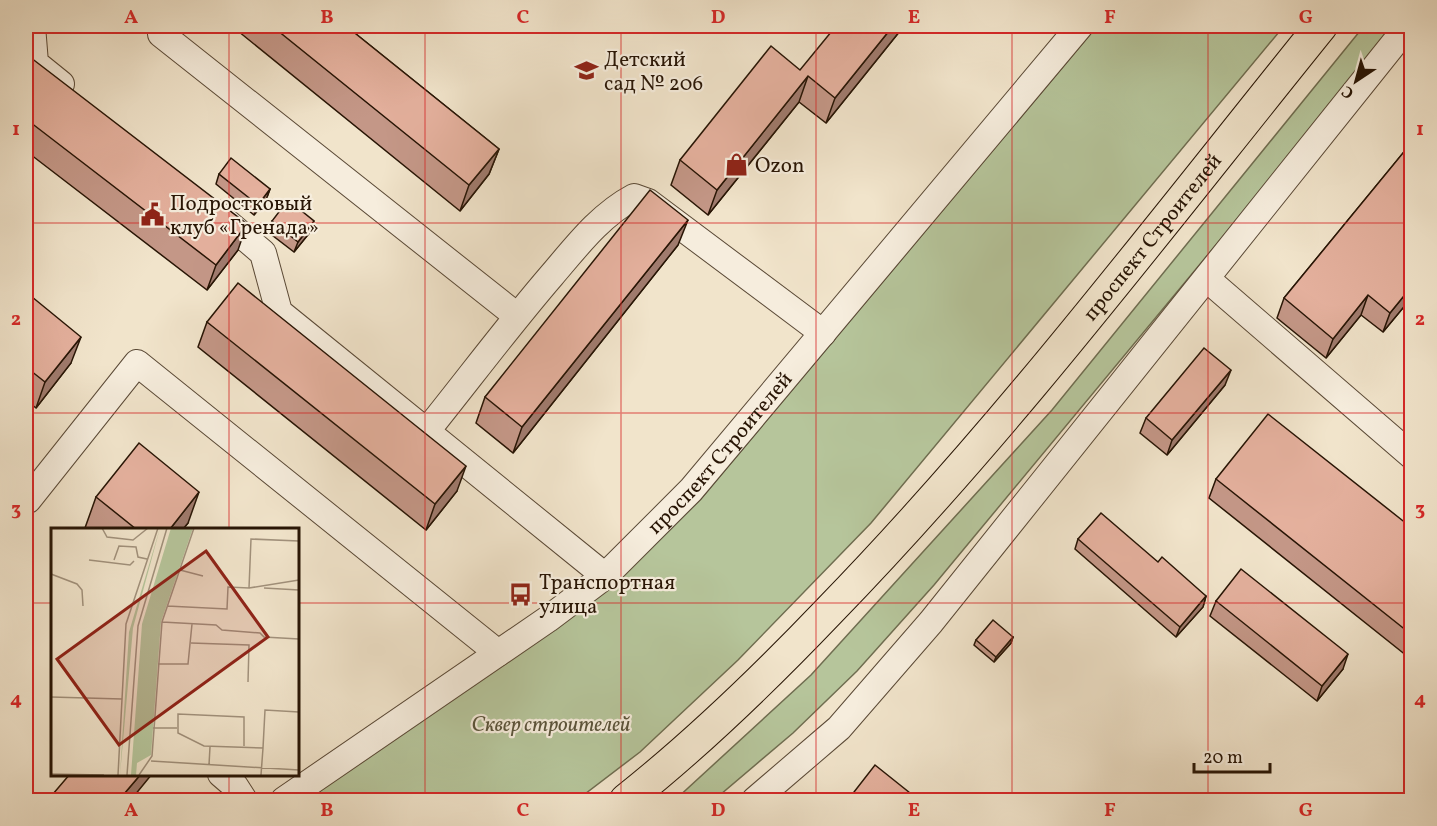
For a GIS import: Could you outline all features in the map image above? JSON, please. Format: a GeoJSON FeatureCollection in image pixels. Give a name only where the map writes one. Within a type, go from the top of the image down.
{"type":"FeatureCollection","features":[{"type":"Feature","properties":{"kind":"main road","name":"проспект Строителей"},"geometry":{"type":"LineString","coordinates":[[626,801],[665,770],[775,668],[896,542],[1000,423],[1321,26]]}},
{"type":"Feature","properties":{"kind":"street"},"geometry":{"type":"LineString","coordinates":[[32,26],[35,63],[81,101]]}},
{"type":"Feature","properties":{"kind":"street"},"geometry":{"type":"LineString","coordinates":[[168,26],[161,34],[517,316]]}},
{"type":"Feature","properties":{"kind":"street","name":"проспект Строителей"},"geometry":{"type":"LineString","coordinates":[[285,801],[605,576],[691,490],[1080,26]]}},
{"type":"Feature","properties":{"kind":"street"},"geometry":{"type":"LineString","coordinates":[[755,801],[839,728],[931,622],[1408,26]]}},
{"type":"Feature","properties":{"kind":"street"},"geometry":{"type":"LineString","coordinates":[[426,432],[517,316],[613,208],[634,197],[648,202],[823,333]]}},
{"type":"Feature","properties":{"kind":"street"},"geometry":{"type":"LineString","coordinates":[[200,200],[263,253],[279,312],[605,576]]}},
{"type":"Feature","properties":{"kind":"street"},"geometry":{"type":"LineString","coordinates":[[1207,279],[1412,456]]}},
{"type":"Feature","properties":{"kind":"street"},"geometry":{"type":"LineString","coordinates":[[26,497],[28,500],[137,363],[498,653]]}},
{"type":"Feature","properties":{"kind":"street"},"geometry":{"type":"LineString","coordinates":[[222,775],[235,786],[244,801]]}},
{"type":"Feature","properties":{"kind":"green space","name":"Cквер cтроителей"},"geometry":{"type":"Polygon","coordinates":[[[1097,26],[1284,26],[871,523],[738,660],[640,752],[577,800],[302,800],[616,583],[701,499],[1097,26]]]}},
{"type":"Feature","properties":{"kind":"green space"},"geometry":{"type":"Polygon","coordinates":[[[1364,26],[1393,26],[1230,228],[934,585],[857,671],[793,733],[714,800],[675,800],[811,675],[1052,410],[1364,26]]]}},
{"type":"Feature","properties":{"kind":"building"},"geometry":{"type":"Polygon","coordinates":[[[272,26],[346,26],[499,149],[469,185],[272,26]]]}},
{"type":"Feature","properties":{"kind":"building"},"geometry":{"type":"Polygon","coordinates":[[[836,26],[893,26],[835,98],[808,76],[717,190],[680,160],[771,46],[800,70],[836,26]]]}},
{"type":"Feature","properties":{"kind":"building"},"geometry":{"type":"Polygon","coordinates":[[[26,54],[247,224],[216,265],[26,119],[26,54]]]}},
{"type":"Feature","properties":{"kind":"building"},"geometry":{"type":"Polygon","coordinates":[[[1412,142],[1412,286],[1390,313],[1368,295],[1333,339],[1284,298],[1412,142]]]}},
{"type":"Feature","properties":{"kind":"building"},"geometry":{"type":"Polygon","coordinates":[[[231,158],[270,189],[258,205],[219,174],[231,158]]]}},
{"type":"Feature","properties":{"kind":"building"},"geometry":{"type":"Polygon","coordinates":[[[650,190],[688,220],[522,427],[485,397],[650,190]]]}},
{"type":"Feature","properties":{"kind":"building"},"geometry":{"type":"Polygon","coordinates":[[[288,200],[314,221],[298,242],[272,221],[288,200]]]}},
{"type":"Feature","properties":{"kind":"building"},"geometry":{"type":"Polygon","coordinates":[[[238,283],[466,466],[435,504],[207,322],[238,283]]]}},
{"type":"Feature","properties":{"kind":"building"},"geometry":{"type":"Polygon","coordinates":[[[26,292],[81,337],[45,382],[26,367],[26,292]]]}},
{"type":"Feature","properties":{"kind":"building"},"geometry":{"type":"Polygon","coordinates":[[[1204,348],[1231,370],[1172,440],[1146,418],[1204,348]]]}},
{"type":"Feature","properties":{"kind":"building"},"geometry":{"type":"Polygon","coordinates":[[[1268,414],[1412,528],[1412,635],[1216,479],[1268,414]]]}},
{"type":"Feature","properties":{"kind":"building"},"geometry":{"type":"Polygon","coordinates":[[[139,443],[199,492],[171,528],[135,528],[96,497],[139,443]]]}},
{"type":"Feature","properties":{"kind":"building"},"geometry":{"type":"Polygon","coordinates":[[[1101,513],[1158,562],[1162,557],[1206,596],[1180,627],[1078,539],[1101,513]]]}},
{"type":"Feature","properties":{"kind":"building"},"geometry":{"type":"Polygon","coordinates":[[[1241,569],[1348,654],[1322,686],[1216,601],[1241,569]]]}},
{"type":"Feature","properties":{"kind":"building"},"geometry":{"type":"Polygon","coordinates":[[[993,620],[1013,637],[996,657],[976,640],[993,620]]]}},
{"type":"Feature","properties":{"kind":"building"},"geometry":{"type":"Polygon","coordinates":[[[875,765],[920,801],[847,801],[875,765]]]}},
{"type":"Feature","properties":{"kind":"building"},"geometry":{"type":"Polygon","coordinates":[[[69,775],[140,775],[118,801],[47,801],[69,775]]]}},
{"type":"Feature","properties":{"kind":"place","name":"Детский сад № 206"},"geometry":{"type":"Point","coordinates":[586,71]}},
{"type":"Feature","properties":{"kind":"place","name":"Ozon"},"geometry":{"type":"Point","coordinates":[737,165]}},
{"type":"Feature","properties":{"kind":"place","name":"Подростковый клуб «Гренада»"},"geometry":{"type":"Point","coordinates":[152,215]}},
{"type":"Feature","properties":{"kind":"place","name":"Транспортная улица"},"geometry":{"type":"Point","coordinates":[521,594]}}]}
